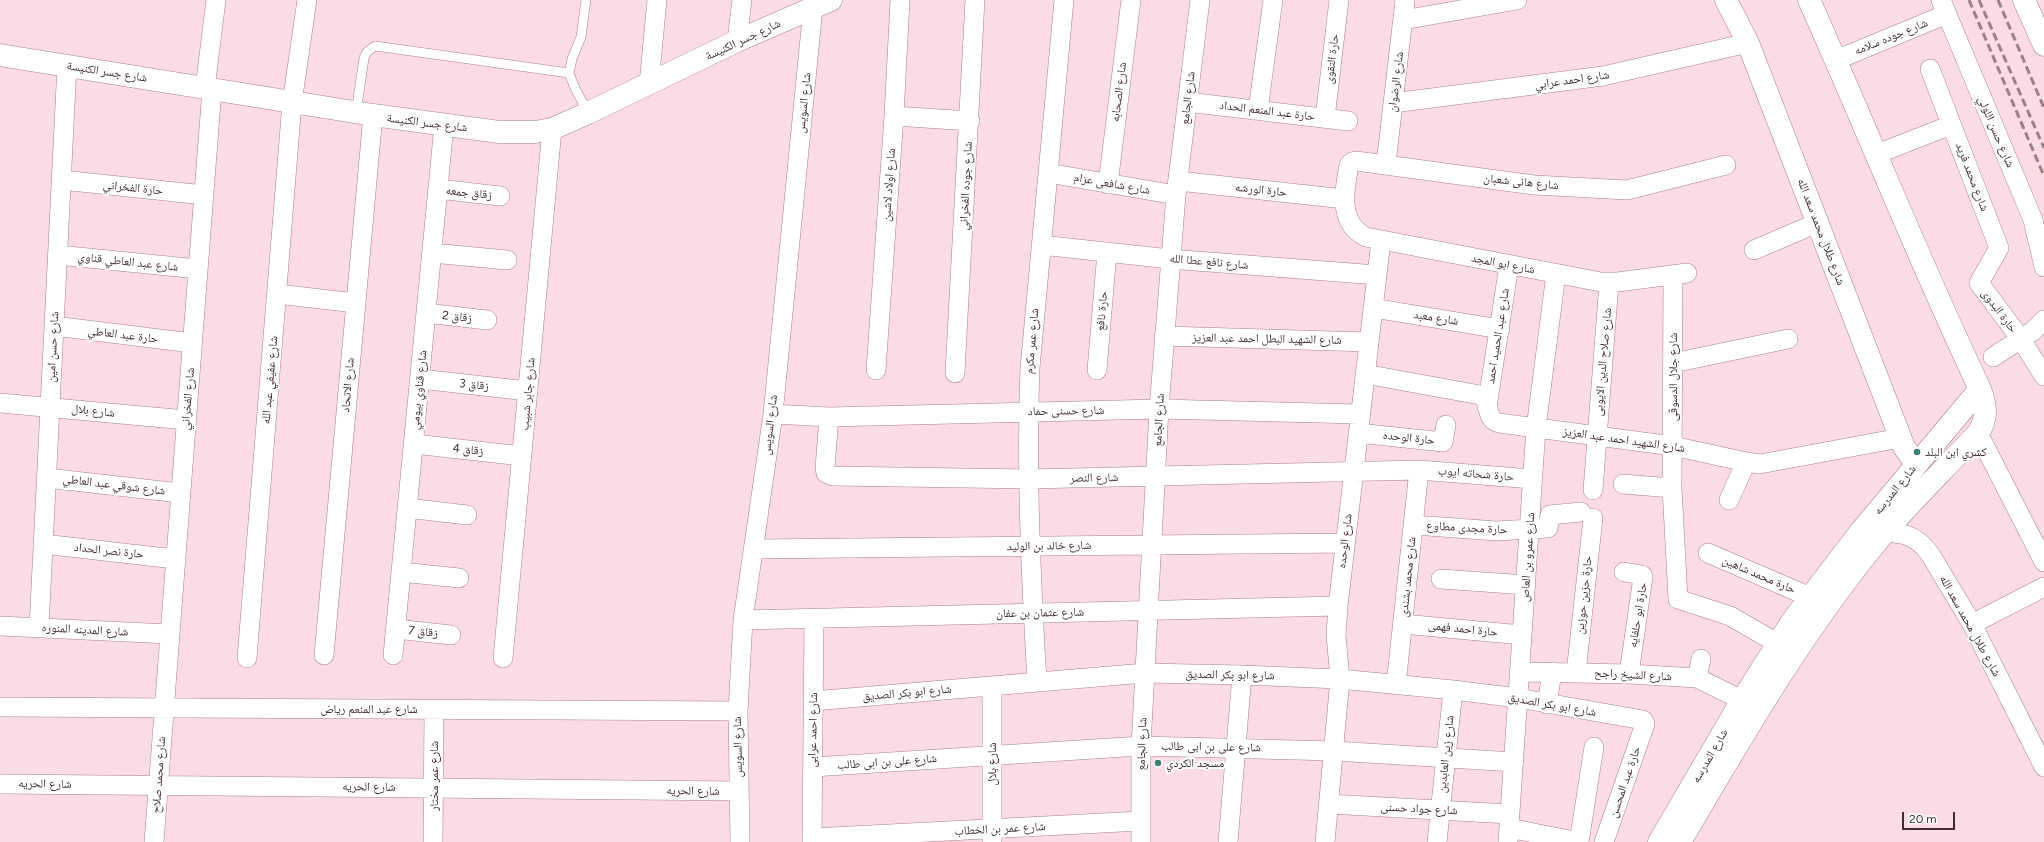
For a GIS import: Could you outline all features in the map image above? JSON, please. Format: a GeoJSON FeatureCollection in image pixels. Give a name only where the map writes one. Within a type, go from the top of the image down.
{"type":"FeatureCollection","features":[{"type":"Feature","properties":{"kind":"main road","name":"شارع طلال محمد سعد الله"},"geometry":{"type":"LineString","coordinates":[[1726,0],[1748,43],[1900,438],[1904,447],[1916,464]]}},
{"type":"Feature","properties":{"kind":"main road"},"geometry":{"type":"LineString","coordinates":[[1809,0],[1877,154],[1928,277],[1980,389]]}},
{"type":"Feature","properties":{"kind":"main road"},"geometry":{"type":"LineString","coordinates":[[2024,0],[2044,45]]}},
{"type":"Feature","properties":{"kind":"main road","name":"شارع جسر الكنيسة"},"geometry":{"type":"LineString","coordinates":[[0,55],[364,114],[517,133],[552,129],[737,42],[822,4]]}},
{"type":"Feature","properties":{"kind":"main road","name":"شارع المدرسه"},"geometry":{"type":"LineString","coordinates":[[1659,842],[1777,643],[1861,531],[1980,389],[1986,404],[1986,416],[1983,426],[1885,532],[1795,653],[1758,711],[1680,842]]}},
{"type":"Feature","properties":{"kind":"street","name":"شارع الفخراني"},"geometry":{"type":"LineString","coordinates":[[164,708],[204,195],[209,89],[216,0]]}},
{"type":"Feature","properties":{"kind":"street","name":"شارع عفيفي عبد الله"},"geometry":{"type":"LineString","coordinates":[[246,658],[292,103],[307,0]]}},
{"type":"Feature","properties":{"kind":"street"},"geometry":{"type":"LineString","coordinates":[[649,84],[657,0]]}},
{"type":"Feature","properties":{"kind":"street"},"geometry":{"type":"LineString","coordinates":[[737,42],[742,0]]}},
{"type":"Feature","properties":{"kind":"street","name":"شارع اولاد لاشين"},"geometry":{"type":"LineString","coordinates":[[876,370],[894,116],[900,0]]}},
{"type":"Feature","properties":{"kind":"street","name":"شارع جوده الفخراني"},"geometry":{"type":"LineString","coordinates":[[955,373],[976,0]]}},
{"type":"Feature","properties":{"kind":"street","name":"شارع عمر مكرم"},"geometry":{"type":"LineString","coordinates":[[1037,682],[1033,613],[1028,412],[1030,368],[1064,0]]}},
{"type":"Feature","properties":{"kind":"street","name":"شارع الصحابه"},"geometry":{"type":"LineString","coordinates":[[1108,184],[1131,0]]}},
{"type":"Feature","properties":{"kind":"street","name":"شارع الجامع"},"geometry":{"type":"LineString","coordinates":[[1141,842],[1141,746],[1164,336],[1177,188],[1200,0]]}},
{"type":"Feature","properties":{"kind":"street"},"geometry":{"type":"LineString","coordinates":[[1258,110],[1272,0]]}},
{"type":"Feature","properties":{"kind":"street","name":"حارة التقوى"},"geometry":{"type":"LineString","coordinates":[[1324,118],[1338,0]]}},
{"type":"Feature","properties":{"kind":"street","name":"شارع الرضوان"},"geometry":{"type":"LineString","coordinates":[[1386,164],[1405,0]]}},
{"type":"Feature","properties":{"kind":"street"},"geometry":{"type":"LineString","coordinates":[[1403,20],[1517,0]]}},
{"type":"Feature","properties":{"kind":"street","name":"شارع السويس"},"geometry":{"type":"LineString","coordinates":[[740,842],[738,711],[743,620],[752,549],[773,414],[822,4]]}},
{"type":"Feature","properties":{"kind":"street","name":"شارع جوده سلامه"},"geometry":{"type":"LineString","coordinates":[[1836,60],[1944,7]]}},
{"type":"Feature","properties":{"kind":"street","name":"شارع حسن اللولي"},"geometry":{"type":"LineString","coordinates":[[1944,7],[2033,220],[2044,267]]}},
{"type":"Feature","properties":{"kind":"street","name":"شارع احمد عرابي"},"geometry":{"type":"LineString","coordinates":[[1393,103],[1603,76],[1748,43]]}},
{"type":"Feature","properties":{"kind":"street","name":"شارع حسن امين"},"geometry":{"type":"LineString","coordinates":[[39,628],[67,65]]}},
{"type":"Feature","properties":{"kind":"street","name":"شارع محمد فريد"},"geometry":{"type":"LineString","coordinates":[[1930,69],[1999,248],[1978,282]]}},
{"type":"Feature","properties":{"kind":"street","name":"حارة عبد المنعم الحداد"},"geometry":{"type":"LineString","coordinates":[[1187,102],[1348,121]]}},
{"type":"Feature","properties":{"kind":"street","name":"شارع الاتحاد"},"geometry":{"type":"LineString","coordinates":[[324,655],[356,303],[364,114]]}},
{"type":"Feature","properties":{"kind":"street"},"geometry":{"type":"LineString","coordinates":[[894,116],[970,121]]}},
{"type":"Feature","properties":{"kind":"street","name":"شارع قناوي بيومي"},"geometry":{"type":"LineString","coordinates":[[393,655],[444,125]]}},
{"type":"Feature","properties":{"kind":"street"},"geometry":{"type":"LineString","coordinates":[[1877,154],[1952,125]]}},
{"type":"Feature","properties":{"kind":"street","name":"شارع جابر شبيب"},"geometry":{"type":"LineString","coordinates":[[503,658],[552,129]]}},
{"type":"Feature","properties":{"kind":"street","name":"شارع هانى شعبان"},"geometry":{"type":"LineString","coordinates":[[1345,199],[1349,167],[1352,162],[1386,164],[1534,185],[1627,190],[1726,165]]}},
{"type":"Feature","properties":{"kind":"street","name":"شارع شافعى عزام"},"geometry":{"type":"LineString","coordinates":[[1048,174],[1108,184],[1177,188]]}},
{"type":"Feature","properties":{"kind":"street","name":"حارة الفخراني"},"geometry":{"type":"LineString","coordinates":[[62,180],[204,195]]}},
{"type":"Feature","properties":{"kind":"street","name":"حارة الورشه"},"geometry":{"type":"LineString","coordinates":[[1177,188],[1345,199]]}},
{"type":"Feature","properties":{"kind":"street","name":"زقاق جمعه"},"geometry":{"type":"LineString","coordinates":[[438,189],[500,196]]}},
{"type":"Feature","properties":{"kind":"street","name":"شارع ابو المجد"},"geometry":{"type":"LineString","coordinates":[[1345,199],[1346,215],[1353,228],[1366,237],[1381,241],[1609,283],[1680,274]]}},
{"type":"Feature","properties":{"kind":"street"},"geometry":{"type":"LineString","coordinates":[[1754,250],[1817,222]]}},
{"type":"Feature","properties":{"kind":"street","name":"شارع الوحده"},"geometry":{"type":"LineString","coordinates":[[1325,842],[1340,679],[1336,635],[1338,606],[1381,241]]}},
{"type":"Feature","properties":{"kind":"street","name":"شارع نافع عطا الله"},"geometry":{"type":"LineString","coordinates":[[1041,245],[1170,259],[1377,275]]}},
{"type":"Feature","properties":{"kind":"street","name":"حارة نافع"},"geometry":{"type":"LineString","coordinates":[[1097,370],[1107,252]]}},
{"type":"Feature","properties":{"kind":"street"},"geometry":{"type":"LineString","coordinates":[[432,253],[508,260]]}},
{"type":"Feature","properties":{"kind":"street","name":"شارع عبد العاطي قناوي"},"geometry":{"type":"LineString","coordinates":[[58,256],[198,269]]}},
{"type":"Feature","properties":{"kind":"street","name":"شارع عبد الحميد احمد"},"geometry":{"type":"LineString","coordinates":[[1488,407],[1509,265]]}},
{"type":"Feature","properties":{"kind":"street","name":"شارع عمرو بن العاص"},"geometry":{"type":"LineString","coordinates":[[1509,828],[1536,428],[1556,274]]}},
{"type":"Feature","properties":{"kind":"street","name":"شارع جلال الدسوقى"},"geometry":{"type":"LineString","coordinates":[[1680,274],[1673,363],[1672,488],[1678,599],[1730,616],[1777,643]]}},
{"type":"Feature","properties":{"kind":"street","name":"حارة البدوى"},"geometry":{"type":"LineString","coordinates":[[1978,282],[2020,338],[2044,376]]}},
{"type":"Feature","properties":{"kind":"street","name":"شارع صلاح الدين الايوبى"},"geometry":{"type":"LineString","coordinates":[[1593,490],[1609,283]]}},
{"type":"Feature","properties":{"kind":"street"},"geometry":{"type":"LineString","coordinates":[[277,294],[356,303]]}},
{"type":"Feature","properties":{"kind":"street","name":"شارع معبد"},"geometry":{"type":"LineString","coordinates":[[1373,308],[1500,329]]}},
{"type":"Feature","properties":{"kind":"street","name":"زقاق 2"},"geometry":{"type":"LineString","coordinates":[[426,313],[487,320]]}},
{"type":"Feature","properties":{"kind":"street"},"geometry":{"type":"LineString","coordinates":[[1993,357],[2041,325],[2044,320]]}},
{"type":"Feature","properties":{"kind":"street","name":"حارة عبد العاطي"},"geometry":{"type":"LineString","coordinates":[[54,326],[192,343]]}},
{"type":"Feature","properties":{"kind":"street","name":"شارع الشهيد البطل احمد عبد العزيز"},"geometry":{"type":"LineString","coordinates":[[1164,336],[1369,342]]}},
{"type":"Feature","properties":{"kind":"street"},"geometry":{"type":"LineString","coordinates":[[1673,363],[1788,339]]}},
{"type":"Feature","properties":{"kind":"street","name":"شارع الشهيد احمد عبد العزيز"},"geometry":{"type":"LineString","coordinates":[[1365,374],[1477,394],[1485,398],[1489,416],[1495,422],[1673,446],[1760,464],[1900,438]]}},
{"type":"Feature","properties":{"kind":"street","name":"زقاق 3"},"geometry":{"type":"LineString","coordinates":[[420,379],[528,391]]}},
{"type":"Feature","properties":{"kind":"street","name":"شارع بلال"},"geometry":{"type":"LineString","coordinates":[[0,403],[186,420]]}},
{"type":"Feature","properties":{"kind":"street","name":"شارع حسنى حماد"},"geometry":{"type":"LineString","coordinates":[[773,414],[829,417],[1159,409],[1360,414]]}},
{"type":"Feature","properties":{"kind":"street","name":"شارع النصر"},"geometry":{"type":"LineString","coordinates":[[829,417],[825,468],[828,476],[1029,479],[1155,478],[1354,470],[1419,470]]}},
{"type":"Feature","properties":{"kind":"street","name":"حارة الوحده"},"geometry":{"type":"LineString","coordinates":[[1358,432],[1443,442],[1446,425]]}},
{"type":"Feature","properties":{"kind":"street"},"geometry":{"type":"LineString","coordinates":[[1978,433],[2044,562]]}},
{"type":"Feature","properties":{"kind":"street","name":"زقاق 4"},"geometry":{"type":"LineString","coordinates":[[414,444],[522,456]]}},
{"type":"Feature","properties":{"kind":"street"},"geometry":{"type":"LineString","coordinates":[[1728,500],[1746,462]]}},
{"type":"Feature","properties":{"kind":"street","name":"حارة شحاته ايوب"},"geometry":{"type":"LineString","coordinates":[[1419,470],[1532,479]]}},
{"type":"Feature","properties":{"kind":"street","name":"شارع محمد بشندى"},"geometry":{"type":"LineString","coordinates":[[1396,684],[1419,470]]}},
{"type":"Feature","properties":{"kind":"street","name":"شارع شوقي عبد العاطي"},"geometry":{"type":"LineString","coordinates":[[47,478],[180,493]]}},
{"type":"Feature","properties":{"kind":"street"},"geometry":{"type":"LineString","coordinates":[[1623,484],[1672,488]]}},
{"type":"Feature","properties":{"kind":"street"},"geometry":{"type":"LineString","coordinates":[[407,508],[467,515]]}},
{"type":"Feature","properties":{"kind":"street","name":"حارة مجدى مطاوع"},"geometry":{"type":"LineString","coordinates":[[1414,525],[1497,531],[1548,528],[1550,516],[1587,515]]}},
{"type":"Feature","properties":{"kind":"street","name":"حارة حزين حوزين"},"geometry":{"type":"LineString","coordinates":[[1576,673],[1587,515]]}},
{"type":"Feature","properties":{"kind":"street","name":"شارع طلال محمد سعد الله"},"geometry":{"type":"LineString","coordinates":[[1861,531],[1907,535],[1924,546],[1972,624],[2044,767]]}},
{"type":"Feature","properties":{"kind":"street","name":"شارع خالد بن الوليد"},"geometry":{"type":"LineString","coordinates":[[752,549],[1345,543]]}},
{"type":"Feature","properties":{"kind":"street","name":"حارة نصر الحداد"},"geometry":{"type":"LineString","coordinates":[[43,544],[175,558]]}},
{"type":"Feature","properties":{"kind":"street","name":"حارة محمد شاهين"},"geometry":{"type":"LineString","coordinates":[[1708,553],[1810,597]]}},
{"type":"Feature","properties":{"kind":"street"},"geometry":{"type":"LineString","coordinates":[[401,572],[459,578]]}},
{"type":"Feature","properties":{"kind":"street","name":"حارة ابو حلفايه"},"geometry":{"type":"LineString","coordinates":[[1624,572],[1642,575],[1643,577],[1629,674]]}},
{"type":"Feature","properties":{"kind":"street"},"geometry":{"type":"LineString","coordinates":[[1441,579],[1526,585]]}},
{"type":"Feature","properties":{"kind":"street"},"geometry":{"type":"LineString","coordinates":[[1972,624],[2044,587]]}},
{"type":"Feature","properties":{"kind":"street","name":"شارع عثمان بن عفان"},"geometry":{"type":"LineString","coordinates":[[743,620],[1338,606]]}},
{"type":"Feature","properties":{"kind":"street","name":"شارع احمد عرابى"},"geometry":{"type":"LineString","coordinates":[[812,840],[814,619]]}},
{"type":"Feature","properties":{"kind":"street","name":"حارة احمد فهمى"},"geometry":{"type":"LineString","coordinates":[[1403,624],[1522,635]]}},
{"type":"Feature","properties":{"kind":"street","name":"شارع المدينه المنوره"},"geometry":{"type":"LineString","coordinates":[[0,626],[170,634]]}},
{"type":"Feature","properties":{"kind":"street","name":"زقاق 7"},"geometry":{"type":"LineString","coordinates":[[396,629],[451,635]]}},
{"type":"Feature","properties":{"kind":"street"},"geometry":{"type":"LineString","coordinates":[[1697,678],[1701,659]]}},
{"type":"Feature","properties":{"kind":"street","name":"شارع الشيخ راجح"},"geometry":{"type":"LineString","coordinates":[[1520,672],[1629,674],[1697,678],[1742,700]]}},
{"type":"Feature","properties":{"kind":"street"},"geometry":{"type":"LineString","coordinates":[[1547,704],[1552,672]]}},
{"type":"Feature","properties":{"kind":"street","name":"شارع ابو بكر الصديق"},"geometry":{"type":"LineString","coordinates":[[813,701],[1145,674],[1242,675],[1340,679],[1453,690],[1518,698],[1644,722]]}},
{"type":"Feature","properties":{"kind":"street"},"geometry":{"type":"LineString","coordinates":[[1228,842],[1242,675]]}},
{"type":"Feature","properties":{"kind":"street","name":"شارع بلال"},"geometry":{"type":"LineString","coordinates":[[992,686],[992,835]]}},
{"type":"Feature","properties":{"kind":"street","name":"شارع زين العابدين"},"geometry":{"type":"LineString","coordinates":[[1437,842],[1453,690]]}},
{"type":"Feature","properties":{"kind":"street","name":"شارع عبد المنعم رياض"},"geometry":{"type":"LineString","coordinates":[[0,707],[738,711]]}},
{"type":"Feature","properties":{"kind":"street","name":"شارع محمد صلاح"},"geometry":{"type":"LineString","coordinates":[[154,842],[164,708]]}},
{"type":"Feature","properties":{"kind":"street","name":"شارع عمر مختار"},"geometry":{"type":"LineString","coordinates":[[433,842],[434,710]]}},
{"type":"Feature","properties":{"kind":"street","name":"حارة عبد المحسن"},"geometry":{"type":"LineString","coordinates":[[1604,842],[1645,724],[1644,722]]}},
{"type":"Feature","properties":{"kind":"street","name":"شارع على بن ابى طالب"},"geometry":{"type":"LineString","coordinates":[[813,767],[1141,746],[1334,751],[1514,762]]}},
{"type":"Feature","properties":{"kind":"street"},"geometry":{"type":"LineString","coordinates":[[1579,842],[1594,748]]}},
{"type":"Feature","properties":{"kind":"street","name":"شارع الحريه"},"geometry":{"type":"LineString","coordinates":[[0,784],[739,791]]}},
{"type":"Feature","properties":{"kind":"street","name":"شارع جواد حسنى"},"geometry":{"type":"LineString","coordinates":[[1329,804],[1440,810],[1509,828],[1579,842]]}},
{"type":"Feature","properties":{"kind":"street","name":"شارع عمر بن الخطاب"},"geometry":{"type":"LineString","coordinates":[[812,840],[992,835],[1141,821]]}},
{"type":"Feature","properties":{"kind":"lane"},"geometry":{"type":"LineString","coordinates":[[586,0],[581,37],[572,59],[570,73],[574,86],[588,113]]}},
{"type":"Feature","properties":{"kind":"lane"},"geometry":{"type":"LineString","coordinates":[[364,114],[364,58],[367,52],[375,46],[570,73]]}},
{"type":"Feature","properties":{"kind":"railway"},"geometry":{"type":"LineString","coordinates":[[1969,0],[2044,176]]}},
{"type":"Feature","properties":{"kind":"railway"},"geometry":{"type":"LineString","coordinates":[[1979,0],[2044,148]]}},
{"type":"Feature","properties":{"kind":"railway"},"geometry":{"type":"LineString","coordinates":[[1998,0],[2044,108]]}},
{"type":"Feature","properties":{"kind":"place","name":"كشري ابن البلد"},"geometry":{"type":"Point","coordinates":[1917,452]}},
{"type":"Feature","properties":{"kind":"place","name":"مسجد الكردي"},"geometry":{"type":"Point","coordinates":[1158,763]}}]}
